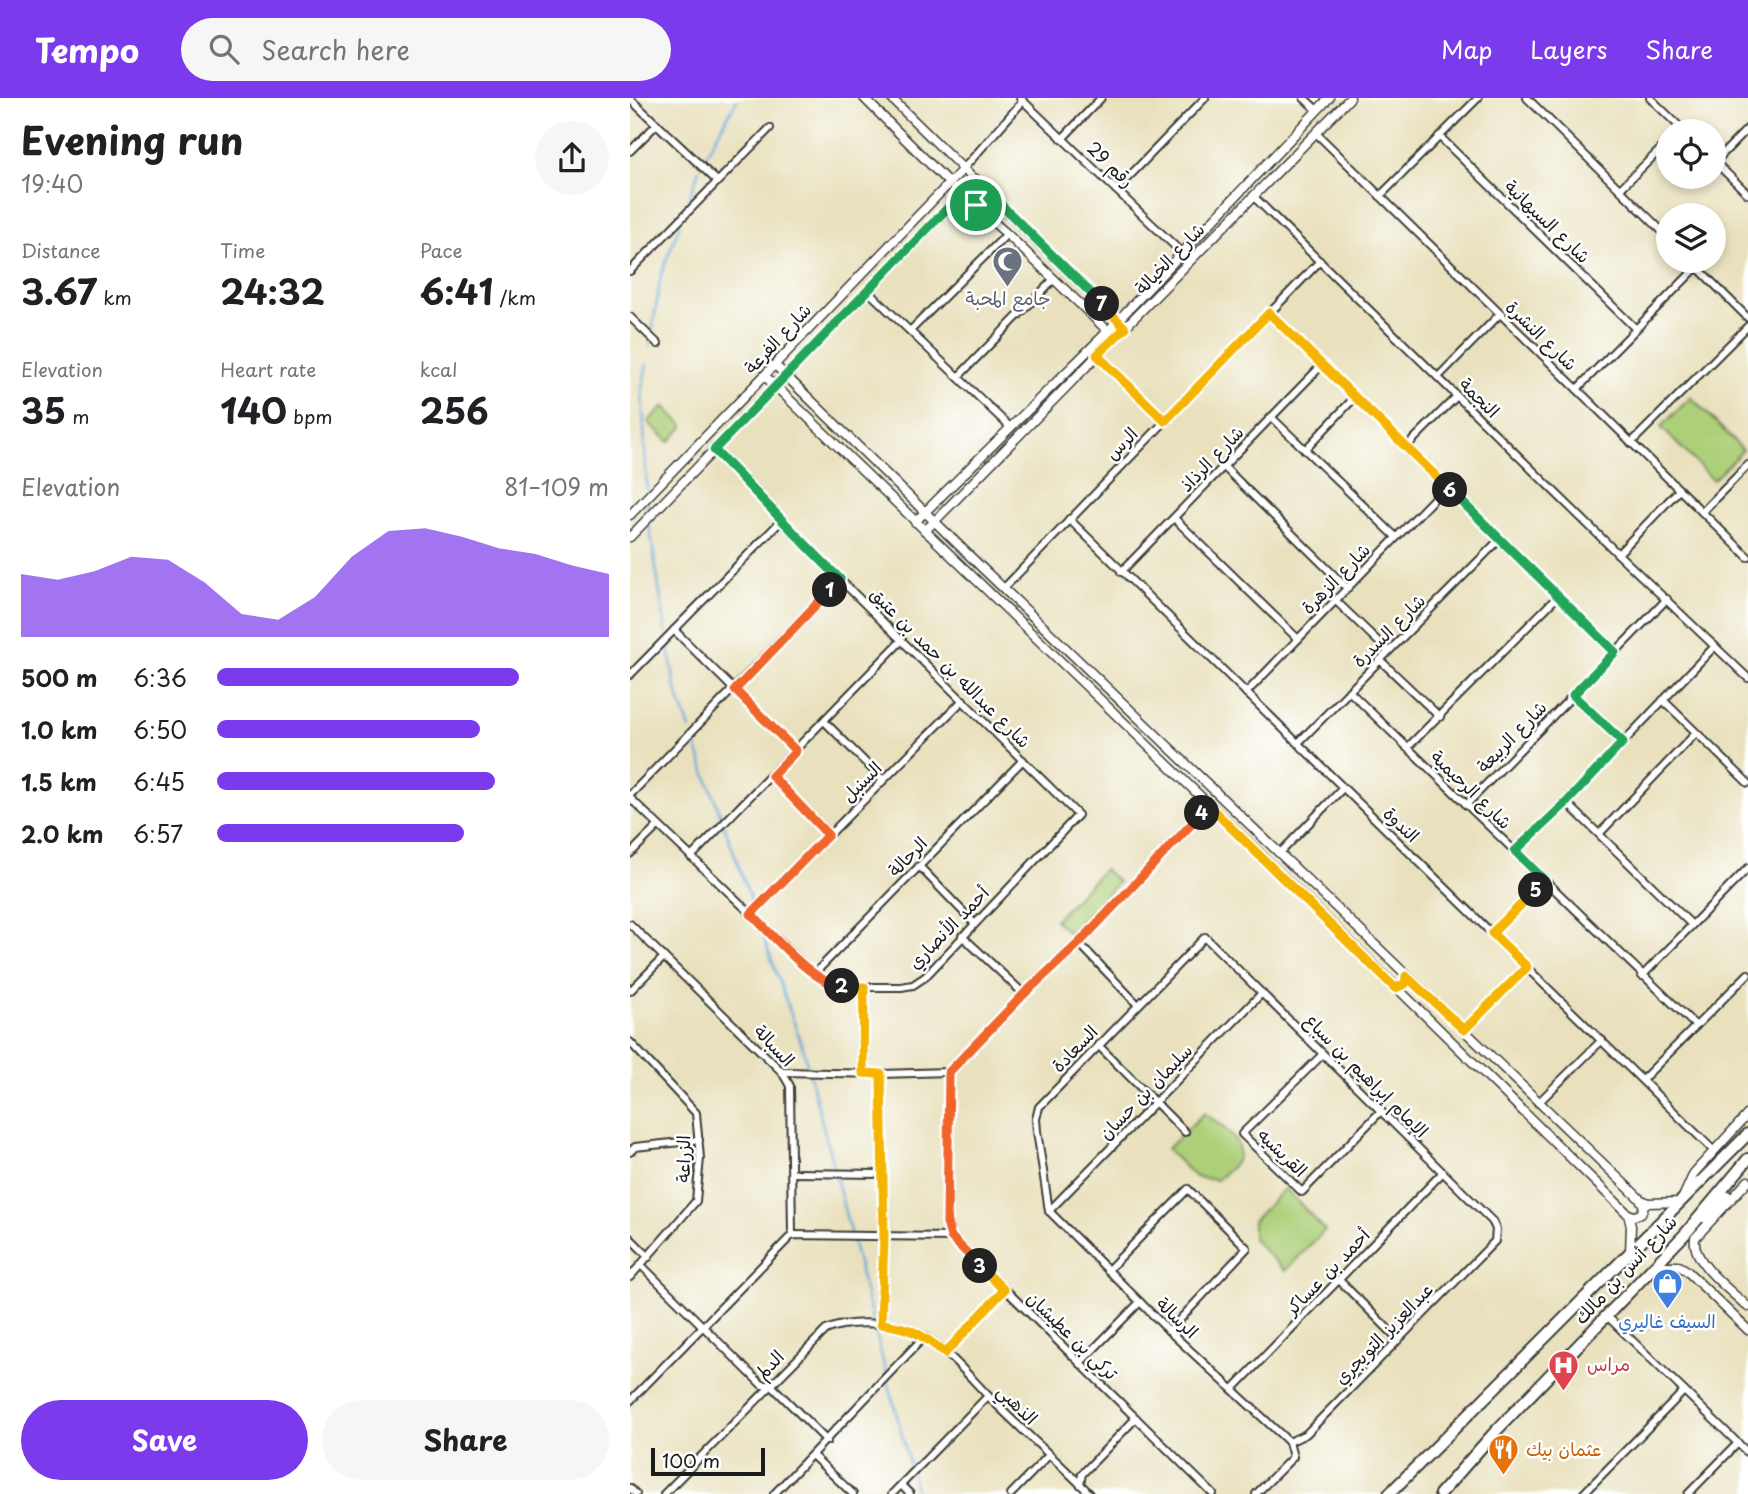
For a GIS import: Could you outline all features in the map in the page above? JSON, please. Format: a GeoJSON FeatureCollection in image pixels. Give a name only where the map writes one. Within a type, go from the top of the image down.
{"type":"FeatureCollection","features":[{"type":"Feature","properties":{"kind":"main road"},"geometry":{"type":"LineString","coordinates":[[1389,1494],[1748,1134]]}},
{"type":"Feature","properties":{"kind":"main road","name":"شارع أنس بن مالك"},"geometry":{"type":"LineString","coordinates":[[1440,1494],[1493,1433],[1686,1233],[1748,1159]]}},
{"type":"Feature","properties":{"kind":"main road"},"geometry":{"type":"LineString","coordinates":[[1396,1494],[1419,1464]]}},
{"type":"Feature","properties":{"kind":"street"},"geometry":{"type":"LineString","coordinates":[[864,98],[949,183],[976,205],[1115,338]]}},
{"type":"Feature","properties":{"kind":"street"},"geometry":{"type":"LineString","coordinates":[[891,98],[1125,328]]}},
{"type":"Feature","properties":{"kind":"street"},"geometry":{"type":"LineString","coordinates":[[1062,139],[1101,98]]}},
{"type":"Feature","properties":{"kind":"street"},"geometry":{"type":"LineString","coordinates":[[1116,190],[1205,98]]}},
{"type":"Feature","properties":{"kind":"street"},"geometry":{"type":"LineString","coordinates":[[1304,98],[1317,110]]}},
{"type":"Feature","properties":{"kind":"street","name":"شارع الخيالة"},"geometry":{"type":"LineString","coordinates":[[915,522],[1118,321],[1329,98]]}},
{"type":"Feature","properties":{"kind":"street"},"geometry":{"type":"LineString","coordinates":[[1380,196],[1478,98]]}},
{"type":"Feature","properties":{"kind":"street"},"geometry":{"type":"LineString","coordinates":[[1527,98],[1656,225]]}},
{"type":"Feature","properties":{"kind":"street"},"geometry":{"type":"LineString","coordinates":[[1650,98],[1670,119]]}},
{"type":"Feature","properties":{"kind":"street"},"geometry":{"type":"LineString","coordinates":[[630,99],[717,181]]}},
{"type":"Feature","properties":{"kind":"street"},"geometry":{"type":"LineString","coordinates":[[964,168],[1021,99]]}},
{"type":"Feature","properties":{"kind":"street","name":"رقم 29"},"geometry":{"type":"LineString","coordinates":[[1021,99],[1182,253]]}},
{"type":"Feature","properties":{"kind":"street","name":"شارع الخيالة"},"geometry":{"type":"LineString","coordinates":[[925,531],[1348,100]]}},
{"type":"Feature","properties":{"kind":"street"},"geometry":{"type":"LineString","coordinates":[[630,152],[657,124]]}},
{"type":"Feature","properties":{"kind":"street"},"geometry":{"type":"LineString","coordinates":[[630,271],[771,128]]}},
{"type":"Feature","properties":{"kind":"street"},"geometry":{"type":"LineString","coordinates":[[1726,149],[1748,128]]}},
{"type":"Feature","properties":{"kind":"street","name":"شارع النشرة"},"geometry":{"type":"LineString","coordinates":[[1316,133],[1748,557]]}},
{"type":"Feature","properties":{"kind":"street","name":"شارع السبهانية"},"geometry":{"type":"LineString","coordinates":[[1439,136],[1635,328]]}},
{"type":"Feature","properties":{"kind":"street"},"geometry":{"type":"LineString","coordinates":[[1620,189],[1656,154]]}},
{"type":"Feature","properties":{"kind":"street"},"geometry":{"type":"LineString","coordinates":[[940,173],[953,175],[959,169],[954,158]]}},
{"type":"Feature","properties":{"kind":"street","name":"شارع الفرعة"},"geometry":{"type":"LineString","coordinates":[[630,515],[964,168]]}},
{"type":"Feature","properties":{"kind":"street"},"geometry":{"type":"LineString","coordinates":[[1726,173],[1748,194]]}},
{"type":"Feature","properties":{"kind":"street","name":"شارع الفرعة"},"geometry":{"type":"LineString","coordinates":[[630,537],[976,179]]}},
{"type":"Feature","properties":{"kind":"street"},"geometry":{"type":"LineString","coordinates":[[976,205],[971,193],[978,186],[989,193]]}},
{"type":"Feature","properties":{"kind":"street","name":"النجمة"},"geometry":{"type":"LineString","coordinates":[[1253,196],[1748,678]]}},
{"type":"Feature","properties":{"kind":"street"},"geometry":{"type":"LineString","coordinates":[[910,331],[1007,234]]}},
{"type":"Feature","properties":{"kind":"street","name":"الرس"},"geometry":{"type":"LineString","coordinates":[[1004,588],[1320,261]]}},
{"type":"Feature","properties":{"kind":"street"},"geometry":{"type":"LineString","coordinates":[[1577,389],[1691,273]]}},
{"type":"Feature","properties":{"kind":"street"},"geometry":{"type":"LineString","coordinates":[[1703,273],[1748,318]]}},
{"type":"Feature","properties":{"kind":"street"},"geometry":{"type":"LineString","coordinates":[[958,377],[1054,279]]}},
{"type":"Feature","properties":{"kind":"street"},"geometry":{"type":"LineString","coordinates":[[868,290],[1010,427]]}},
{"type":"Feature","properties":{"kind":"street"},"geometry":{"type":"LineString","coordinates":[[1136,302],[1125,314],[1130,318],[1143,309]]}},
{"type":"Feature","properties":{"kind":"street"},"geometry":{"type":"LineString","coordinates":[[1269,313],[1615,652]]}},
{"type":"Feature","properties":{"kind":"street"},"geometry":{"type":"LineString","coordinates":[[1438,377],[1499,315]]}},
{"type":"Feature","properties":{"kind":"street"},"geometry":{"type":"LineString","coordinates":[[630,317],[658,344]]}},
{"type":"Feature","properties":{"kind":"street"},"geometry":{"type":"LineString","coordinates":[[1631,443],[1748,326]]}},
{"type":"Feature","properties":{"kind":"street"},"geometry":{"type":"LineString","coordinates":[[1089,348],[1099,342],[1103,343],[1098,354],[1165,421]]}},
{"type":"Feature","properties":{"kind":"street"},"geometry":{"type":"LineString","coordinates":[[775,365],[1640,1199],[1648,1203],[1681,1202],[1694,1173],[1748,1114]]}},
{"type":"Feature","properties":{"kind":"street","name":"شارع الرذاذ"},"geometry":{"type":"LineString","coordinates":[[1121,572],[1322,365]]}},
{"type":"Feature","properties":{"kind":"street"},"geometry":{"type":"LineString","coordinates":[[765,376],[1628,1214],[1641,1214],[1644,1206],[1640,1199]]}},
{"type":"Feature","properties":{"kind":"street"},"geometry":{"type":"LineString","coordinates":[[795,405],[787,391],[790,387],[793,385],[805,392]]}},
{"type":"Feature","properties":{"kind":"street"},"geometry":{"type":"LineString","coordinates":[[1406,447],[1457,396]]}},
{"type":"Feature","properties":{"kind":"street"},"geometry":{"type":"LineString","coordinates":[[1305,450],[1355,397]]}},
{"type":"Feature","properties":{"kind":"street"},"geometry":{"type":"LineString","coordinates":[[1271,417],[1396,537]]}},
{"type":"Feature","properties":{"kind":"street","name":"شارع عبدالله بن حمد بن عتيق"},"geometry":{"type":"LineString","coordinates":[[714,450],[773,509],[781,521],[1079,815]]}},
{"type":"Feature","properties":{"kind":"street"},"geometry":{"type":"LineString","coordinates":[[1702,512],[1748,465]]}},
{"type":"Feature","properties":{"kind":"street"},"geometry":{"type":"LineString","coordinates":[[1224,467],[1347,588]]}},
{"type":"Feature","properties":{"kind":"street","name":"شارع الزهرة"},"geometry":{"type":"LineString","coordinates":[[1246,693],[1446,486]]}},
{"type":"Feature","properties":{"kind":"street"},"geometry":{"type":"LineString","coordinates":[[1618,554],[1679,490]]}},
{"type":"Feature","properties":{"kind":"street"},"geometry":{"type":"LineString","coordinates":[[943,494],[942,503],[950,506]]}},
{"type":"Feature","properties":{"kind":"street"},"geometry":{"type":"LineString","coordinates":[[1174,518],[1298,639]]}},
{"type":"Feature","properties":{"kind":"street","name":"الندوة"},"geometry":{"type":"LineString","coordinates":[[1069,519],[1713,1150]]}},
{"type":"Feature","properties":{"kind":"street"},"geometry":{"type":"LineString","coordinates":[[630,675],[781,521]]}},
{"type":"Feature","properties":{"kind":"street","name":"شارع السدرة"},"geometry":{"type":"LineString","coordinates":[[1298,743],[1500,539]]}},
{"type":"Feature","properties":{"kind":"street"},"geometry":{"type":"LineString","coordinates":[[630,797],[840,579]]}},
{"type":"Feature","properties":{"kind":"street"},"geometry":{"type":"LineString","coordinates":[[1407,748],[1559,596]]}},
{"type":"Feature","properties":{"kind":"street","name":"شارع الربيعة"},"geometry":{"type":"LineString","coordinates":[[1466,805],[1667,599]]}},
{"type":"Feature","properties":{"kind":"street"},"geometry":{"type":"LineString","coordinates":[[1335,600],[1388,651]]}},
{"type":"Feature","properties":{"kind":"street"},"geometry":{"type":"LineString","coordinates":[[674,630],[796,751]]}},
{"type":"Feature","properties":{"kind":"street"},"geometry":{"type":"LineString","coordinates":[[691,857],[902,640]]}},
{"type":"Feature","properties":{"kind":"street"},"geometry":{"type":"LineString","coordinates":[[1515,851],[1566,803],[1715,646]]}},
{"type":"Feature","properties":{"kind":"street"},"geometry":{"type":"LineString","coordinates":[[1380,660],[1440,717]]}},
{"type":"Feature","properties":{"kind":"street","name":"شارع الرحيمية"},"geometry":{"type":"LineString","coordinates":[[1349,691],[1696,1026]]}},
{"type":"Feature","properties":{"kind":"street"},"geometry":{"type":"LineString","coordinates":[[1573,695],[1623,742]]}},
{"type":"Feature","properties":{"kind":"street","name":"السنبل"},"geometry":{"type":"LineString","coordinates":[[751,914],[964,700]]}},
{"type":"Feature","properties":{"kind":"street"},"geometry":{"type":"LineString","coordinates":[[1663,700],[1748,783]]}},
{"type":"Feature","properties":{"kind":"street"},"geometry":{"type":"LineString","coordinates":[[824,721],[883,780]]}},
{"type":"Feature","properties":{"kind":"street"},"geometry":{"type":"LineString","coordinates":[[1599,834],[1696,733]]}},
{"type":"Feature","properties":{"kind":"street","name":"الرحالة"},"geometry":{"type":"LineString","coordinates":[[814,974],[1023,760]]}},
{"type":"Feature","properties":{"kind":"street"},"geometry":{"type":"LineString","coordinates":[[772,776],[828,835]]}},
{"type":"Feature","properties":{"kind":"street"},"geometry":{"type":"LineString","coordinates":[[1280,853],[1343,788]]}},
{"type":"Feature","properties":{"kind":"street","name":"أحمد الأنصاري"},"geometry":{"type":"LineString","coordinates":[[630,797],[814,974],[834,986],[901,987],[913,985],[925,977],[1079,815]]}},
{"type":"Feature","properties":{"kind":"street"},"geometry":{"type":"LineString","coordinates":[[1566,803],[1692,925]]}},
{"type":"Feature","properties":{"kind":"street"},"geometry":{"type":"LineString","coordinates":[[630,1401],[792,1235],[951,1237],[947,1223],[949,1072],[1024,994],[1079,943],[1209,806]]}},
{"type":"Feature","properties":{"kind":"street"},"geometry":{"type":"LineString","coordinates":[[630,854],[658,825]]}},
{"type":"Feature","properties":{"kind":"street"},"geometry":{"type":"LineString","coordinates":[[919,866],[974,923]]}},
{"type":"Feature","properties":{"kind":"street"},"geometry":{"type":"LineString","coordinates":[[1642,976],[1748,868]]}},
{"type":"Feature","properties":{"kind":"street"},"geometry":{"type":"LineString","coordinates":[[1492,933],[1545,881]]}},
{"type":"Feature","properties":{"kind":"street","name":"السبالة"},"geometry":{"type":"LineString","coordinates":[[630,923],[782,1072],[790,1086],[792,1235]]}},
{"type":"Feature","properties":{"kind":"street"},"geometry":{"type":"LineString","coordinates":[[962,936],[1024,994]]}},
{"type":"Feature","properties":{"kind":"street","name":"الإمام إبراهيم بن سباع"},"geometry":{"type":"LineString","coordinates":[[1205,937],[1492,1221],[1496,1229],[1495,1241]]}},
{"type":"Feature","properties":{"kind":"street","name":"السعادة"},"geometry":{"type":"LineString","coordinates":[[1049,1211],[1037,1131],[1039,1107],[1205,937]]}},
{"type":"Feature","properties":{"kind":"street"},"geometry":{"type":"LineString","coordinates":[[1079,943],[1138,1004]]}},
{"type":"Feature","properties":{"kind":"street"},"geometry":{"type":"LineString","coordinates":[[630,991],[664,957]]}},
{"type":"Feature","properties":{"kind":"street"},"geometry":{"type":"LineString","coordinates":[[1464,1030],[1527,967]]}},
{"type":"Feature","properties":{"kind":"street"},"geometry":{"type":"LineString","coordinates":[[1642,1080],[1748,974]]}},
{"type":"Feature","properties":{"kind":"street"},"geometry":{"type":"LineString","coordinates":[[1395,988],[1405,984],[1406,976]]}},
{"type":"Feature","properties":{"kind":"street"},"geometry":{"type":"LineString","coordinates":[[863,1073],[864,987]]}},
{"type":"Feature","properties":{"kind":"street"},"geometry":{"type":"LineString","coordinates":[[1411,1003],[1410,993],[1416,990],[1423,992]]}},
{"type":"Feature","properties":{"kind":"street","name":"سليمان بن حسان"},"geometry":{"type":"LineString","coordinates":[[1049,1211],[1262,993]]}},
{"type":"Feature","properties":{"kind":"street"},"geometry":{"type":"LineString","coordinates":[[1538,1103],[1602,1040]]}},
{"type":"Feature","properties":{"kind":"street","name":"الزراعة"},"geometry":{"type":"LineString","coordinates":[[630,1042],[696,1113],[700,1158],[696,1201],[630,1277]]}},
{"type":"Feature","properties":{"kind":"street"},"geometry":{"type":"LineString","coordinates":[[1098,1045],[1185,1132]]}},
{"type":"Feature","properties":{"kind":"street","name":"القريشيه"},"geometry":{"type":"LineString","coordinates":[[1323,1054],[1242,1134],[1302,1192],[1381,1111]]}},
{"type":"Feature","properties":{"kind":"street"},"geometry":{"type":"LineString","coordinates":[[782,1072],[949,1072]]}},
{"type":"Feature","properties":{"kind":"street"},"geometry":{"type":"LineString","coordinates":[[881,1074],[884,1237],[881,1324]]}},
{"type":"Feature","properties":{"kind":"street"},"geometry":{"type":"LineString","coordinates":[[630,1152],[635,1147],[699,1140]]}},
{"type":"Feature","properties":{"kind":"street","name":"أحمد بن عساكر"},"geometry":{"type":"LineString","coordinates":[[1233,1390],[1443,1172]]}},
{"type":"Feature","properties":{"kind":"street"},"geometry":{"type":"LineString","coordinates":[[792,1173],[881,1174]]}},
{"type":"Feature","properties":{"kind":"street"},"geometry":{"type":"LineString","coordinates":[[1686,1233],[1748,1180]]}},
{"type":"Feature","properties":{"kind":"street"},"geometry":{"type":"LineString","coordinates":[[1748,1180],[1695,1238],[1694,1245],[1703,1264],[1748,1307]]}},
{"type":"Feature","properties":{"kind":"street"},"geometry":{"type":"LineString","coordinates":[[1108,1270],[1188,1189],[1247,1248],[1169,1331]]}},
{"type":"Feature","properties":{"kind":"street","name":"الرسالة"},"geometry":{"type":"LineString","coordinates":[[1049,1211],[1169,1331],[1289,1442]]}},
{"type":"Feature","properties":{"kind":"street"},"geometry":{"type":"LineString","coordinates":[[1628,1214],[1631,1226],[1630,1253]]}},
{"type":"Feature","properties":{"kind":"street","name":"تركي بن عطيشان"},"geometry":{"type":"LineString","coordinates":[[951,1237],[1213,1494]]}},
{"type":"Feature","properties":{"kind":"street"},"geometry":{"type":"LineString","coordinates":[[630,1238],[649,1257]]}},
{"type":"Feature","properties":{"kind":"street","name":"عبدالعزيز التويجري"},"geometry":{"type":"LineString","coordinates":[[1289,1442],[1306,1434],[1495,1241]]}},
{"type":"Feature","properties":{"kind":"street"},"geometry":{"type":"LineString","coordinates":[[642,1266],[762,1385],[771,1385],[827,1441]]}},
{"type":"Feature","properties":{"kind":"street"},"geometry":{"type":"LineString","coordinates":[[1655,1266],[1679,1266],[1686,1270],[1748,1331]]}},
{"type":"Feature","properties":{"kind":"street"},"geometry":{"type":"LineString","coordinates":[[1340,1281],[1398,1339]]}},
{"type":"Feature","properties":{"kind":"street"},"geometry":{"type":"LineString","coordinates":[[945,1353],[1004,1290]]}},
{"type":"Feature","properties":{"kind":"street"},"geometry":{"type":"LineString","coordinates":[[1080,1363],[1140,1302]]}},
{"type":"Feature","properties":{"kind":"street"},"geometry":{"type":"LineString","coordinates":[[1606,1316],[1748,1453]]}},
{"type":"Feature","properties":{"kind":"street","name":"الدلم"},"geometry":{"type":"LineString","coordinates":[[664,1494],[826,1330],[839,1325],[881,1324],[904,1327],[925,1336]]}},
{"type":"Feature","properties":{"kind":"street"},"geometry":{"type":"LineString","coordinates":[[774,1494],[925,1336]]}},
{"type":"Feature","properties":{"kind":"street","name":"الذهبي"},"geometry":{"type":"LineString","coordinates":[[925,1336],[1090,1494]]}},
{"type":"Feature","properties":{"kind":"street"},"geometry":{"type":"LineString","coordinates":[[1583,1494],[1684,1391]]}},
{"type":"Feature","properties":{"kind":"street"},"geometry":{"type":"LineString","coordinates":[[892,1494],[988,1396]]}},
{"type":"Feature","properties":{"kind":"street"},"geometry":{"type":"LineString","coordinates":[[1080,1484],[1082,1474],[1136,1418]]}},
{"type":"Feature","properties":{"kind":"street"},"geometry":{"type":"LineString","coordinates":[[1256,1494],[1293,1457],[1289,1442]]}},
{"type":"Feature","properties":{"kind":"street"},"geometry":{"type":"LineString","coordinates":[[1688,1494],[1738,1443]]}},
{"type":"Feature","properties":{"kind":"street"},"geometry":{"type":"LineString","coordinates":[[813,1456],[853,1494]]}},
{"type":"Feature","properties":{"kind":"street"},"geometry":{"type":"LineString","coordinates":[[1011,1494],[1048,1456]]}},
{"type":"Feature","properties":{"kind":"street"},"geometry":{"type":"LineString","coordinates":[[901,1485],[910,1494]]}},
{"type":"Feature","properties":{"kind":"street"},"geometry":{"type":"LineString","coordinates":[[630,1488],[636,1494]]}},
{"type":"Feature","properties":{"kind":"green space"},"geometry":{"type":"Polygon","coordinates":[[[1691,397],[1743,450],[1713,480],[1661,427],[1691,397]]]}},
{"type":"Feature","properties":{"kind":"green space"},"geometry":{"type":"Polygon","coordinates":[[[664,406],[684,426],[669,442],[648,422],[664,406]]]}},
{"type":"Feature","properties":{"kind":"green space"},"geometry":{"type":"Polygon","coordinates":[[[1104,869],[1118,882],[1069,933],[1055,920],[1104,869]]]}},
{"type":"Feature","properties":{"kind":"green space"},"geometry":{"type":"Polygon","coordinates":[[[1204,1113],[1223,1127],[1238,1146],[1237,1160],[1217,1180],[1195,1177],[1167,1149],[1204,1113]]]}},
{"type":"Feature","properties":{"kind":"green space"},"geometry":{"type":"Polygon","coordinates":[[[1285,1188],[1325,1230],[1285,1271],[1253,1239],[1253,1221],[1285,1188]]]}},
{"type":"Feature","properties":{"kind":"waterway"},"geometry":{"type":"LineString","coordinates":[[702,162],[737,100]]}},
{"type":"Feature","properties":{"kind":"waterway"},"geometry":{"type":"LineString","coordinates":[[685,210],[699,170]]}},
{"type":"Feature","properties":{"kind":"waterway"},"geometry":{"type":"LineString","coordinates":[[652,333],[661,275],[680,224]]}},
{"type":"Feature","properties":{"kind":"waterway"},"geometry":{"type":"LineString","coordinates":[[647,364],[642,389],[647,492]]}},
{"type":"Feature","properties":{"kind":"waterway"},"geometry":{"type":"LineString","coordinates":[[648,503],[648,513]]}},
{"type":"Feature","properties":{"kind":"waterway"},"geometry":{"type":"LineString","coordinates":[[649,523],[666,633]]}},
{"type":"Feature","properties":{"kind":"waterway"},"geometry":{"type":"LineString","coordinates":[[668,642],[675,687],[690,729]]}},
{"type":"Feature","properties":{"kind":"waterway"},"geometry":{"type":"LineString","coordinates":[[693,738],[754,909]]}},
{"type":"Feature","properties":{"kind":"waterway"},"geometry":{"type":"LineString","coordinates":[[760,927],[803,1048],[917,1494]]}},
{"type":"Feature","properties":{"kind":"place","name":"جامع المحبة"},"geometry":{"type":"Point","coordinates":[1008,288]}},
{"type":"Feature","properties":{"kind":"place","name":"السيف غاليري"},"geometry":{"type":"Point","coordinates":[1667,1311]}},
{"type":"Feature","properties":{"kind":"place","name":"مراس"},"geometry":{"type":"Point","coordinates":[1564,1392]}},
{"type":"Feature","properties":{"kind":"place","name":"عثمان بيك"},"geometry":{"type":"Point","coordinates":[1503,1477]}},
{"type":"Feature","properties":{"kind":"route"},"geometry":{"type":"LineString","coordinates":[[978,186],[989,193],[1125,328],[1097,355],[1165,421],[1269,313],[1615,652],[1573,695],[1623,742],[1566,803],[1515,851],[1545,881],[1492,933],[1527,967],[1464,1030],[1406,976],[1405,984],[1395,988],[1209,806],[1079,943],[1024,994],[949,1072],[947,1223],[951,1237],[1004,1290],[945,1353],[925,1336],[904,1327],[881,1324],[884,1237],[881,1074],[863,1073],[864,987],[834,986],[814,974],[751,914],[828,835],[772,776],[796,751],[735,690],[840,579],[714,450],[961,194],[976,205],[971,193],[978,186]]}}]}
